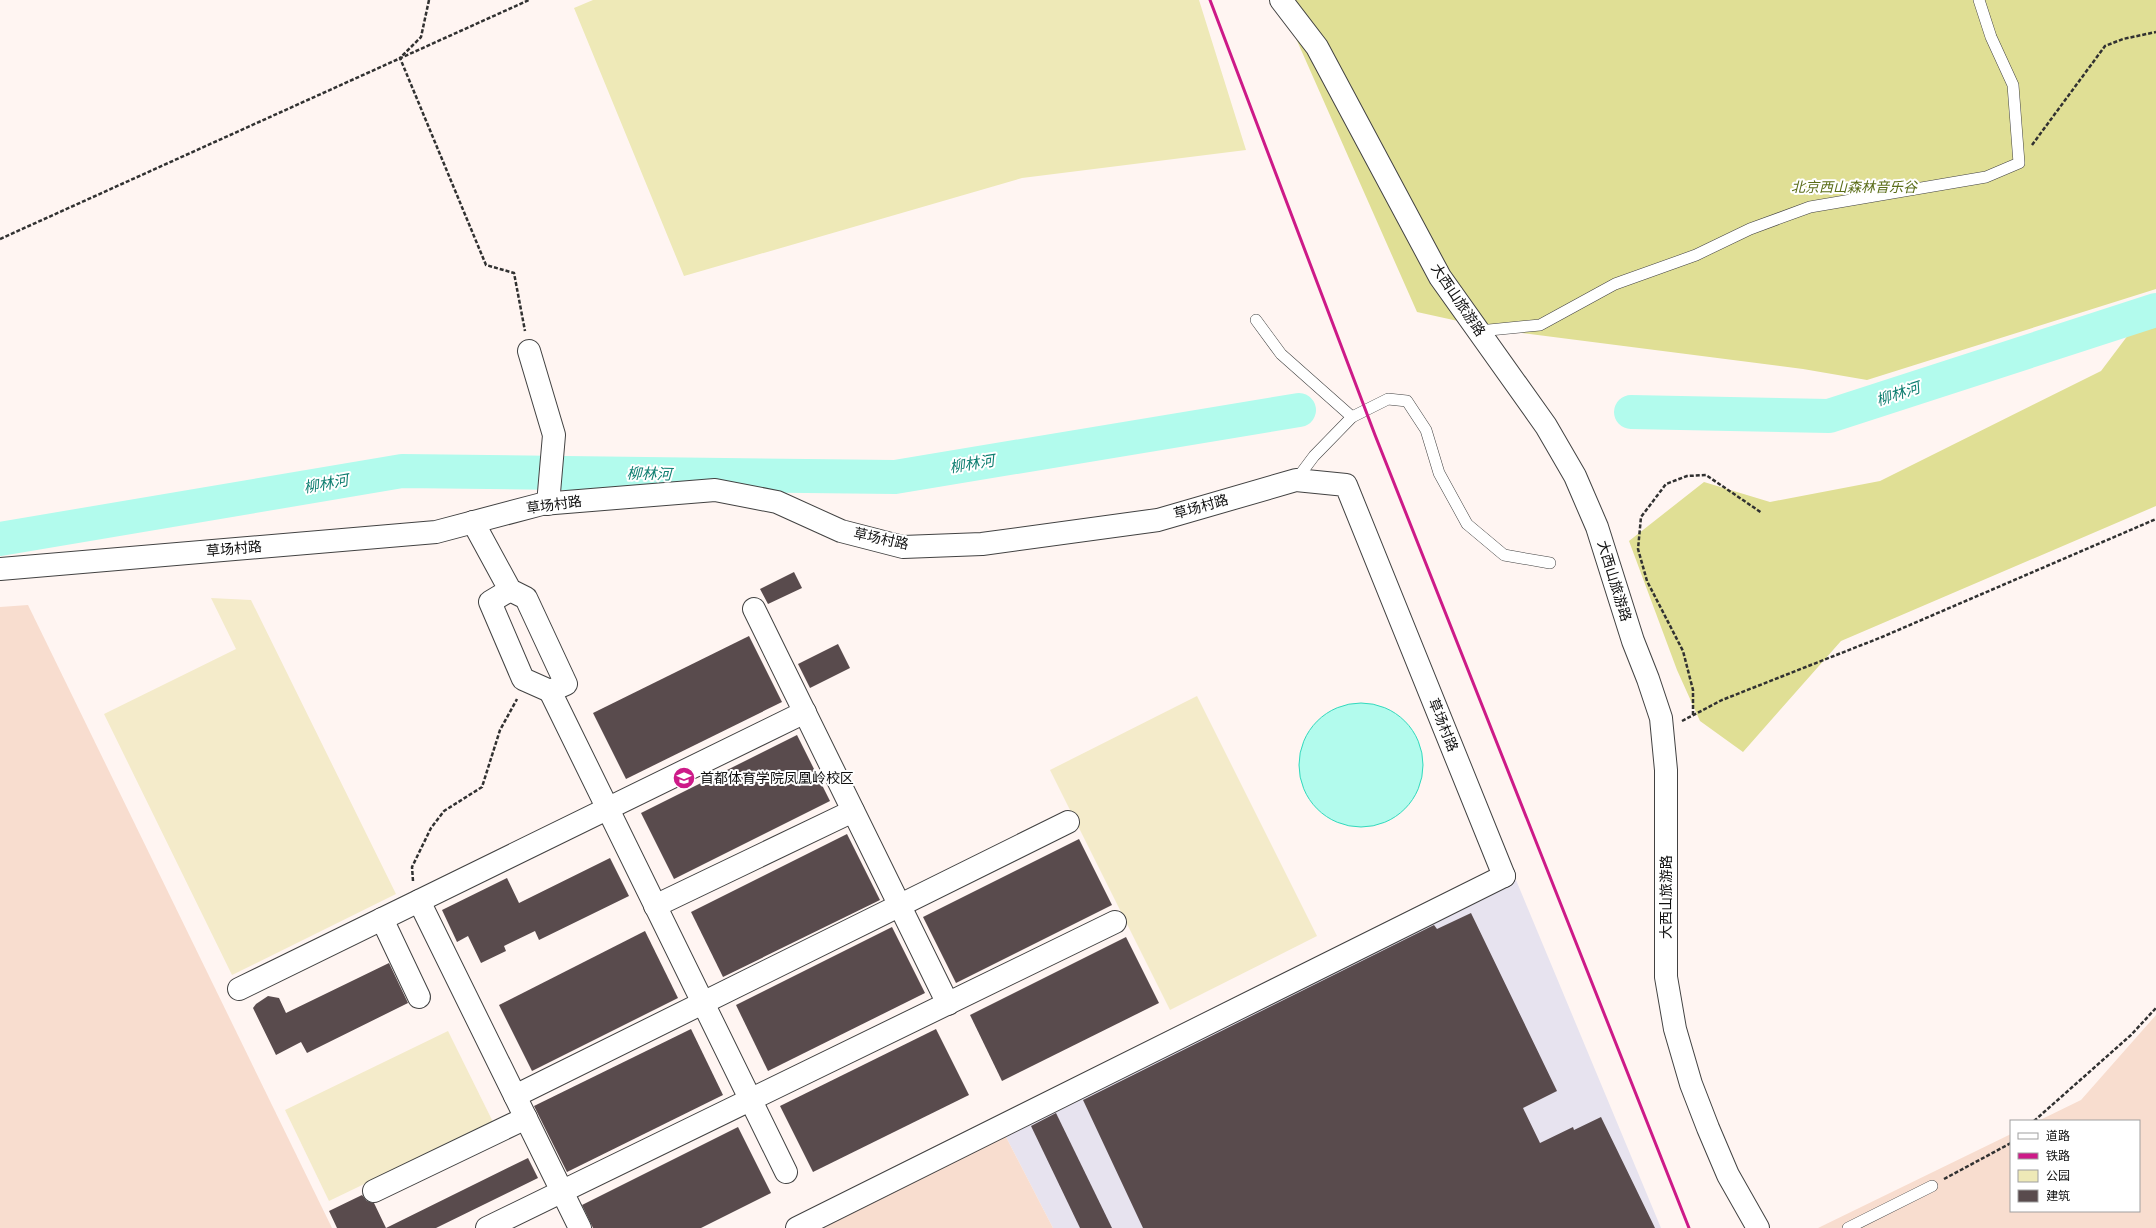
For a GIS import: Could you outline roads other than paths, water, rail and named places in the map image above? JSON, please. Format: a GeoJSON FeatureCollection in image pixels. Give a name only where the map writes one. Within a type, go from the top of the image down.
{"type":"FeatureCollection","features":[{"type":"Feature","properties":{"kind":"street","name":"大西山旅游路"},"geometry":{"type":"LineString","coordinates":[[1281,0],[1317,47],[1440,277],[1546,426],[1578,483],[1597,527],[1633,641],[1661,718],[1666,770],[1666,977],[1675,1029],[1691,1084],[1708,1128],[1728,1175],[1758,1228]]}},
{"type":"Feature","properties":{"kind":"street"},"geometry":{"type":"LineString","coordinates":[[529,351],[554,435],[549,497]]}},
{"type":"Feature","properties":{"kind":"street","name":"草场村路"},"geometry":{"type":"LineString","coordinates":[[0,569],[436,532],[473,522],[549,497],[715,490],[777,502],[841,531],[903,547],[982,544],[1158,520],[1296,480],[1346,485],[1504,876],[797,1228]]}},
{"type":"Feature","properties":{"kind":"street"},"geometry":{"type":"LineString","coordinates":[[473,522],[510,590],[526,598],[566,684],[550,691]]}},
{"type":"Feature","properties":{"kind":"street"},"geometry":{"type":"LineString","coordinates":[[510,590],[490,602],[523,679],[550,691],[786,1172]]}},
{"type":"Feature","properties":{"kind":"street"},"geometry":{"type":"LineString","coordinates":[[754,610],[948,1004]]}},
{"type":"Feature","properties":{"kind":"street"},"geometry":{"type":"LineString","coordinates":[[239,989],[805,712]]}},
{"type":"Feature","properties":{"kind":"street"},"geometry":{"type":"LineString","coordinates":[[655,906],[853,811]]}},
{"type":"Feature","properties":{"kind":"street"},"geometry":{"type":"LineString","coordinates":[[515,1096],[1068,822]]}},
{"type":"Feature","properties":{"kind":"street"},"geometry":{"type":"LineString","coordinates":[[419,901],[580,1228]]}},
{"type":"Feature","properties":{"kind":"street"},"geometry":{"type":"LineString","coordinates":[[382,919],[419,997]]}},
{"type":"Feature","properties":{"kind":"street"},"geometry":{"type":"LineString","coordinates":[[487,1228],[1115,922]]}},
{"type":"Feature","properties":{"kind":"street"},"geometry":{"type":"LineString","coordinates":[[374,1191],[526,1118]]}},
{"type":"Feature","properties":{"kind":"lane"},"geometry":{"type":"LineString","coordinates":[[1479,331],[1540,325],[1615,284],[1696,255],[1750,229],[1810,207],[1986,176],[2019,163],[2013,85],[1991,37],[1979,0]]}},
{"type":"Feature","properties":{"kind":"lane"},"geometry":{"type":"LineString","coordinates":[[1256,320],[1281,354],[1352,417]]}},
{"type":"Feature","properties":{"kind":"lane"},"geometry":{"type":"LineString","coordinates":[[1296,480],[1314,456],[1352,417],[1388,399],[1407,401],[1426,430],[1439,473],[1467,524],[1504,555],[1550,564]]}},
{"type":"Feature","properties":{"kind":"lane"},"geometry":{"type":"LineString","coordinates":[[1848,1228],[1932,1186]]}},
{"type":"Feature","properties":{"kind":"water"},"geometry":{"type":"Polygon","coordinates":[[[1361,703],[1373,704],[1385,708],[1405,721],[1418,741],[1422,753],[1422,777],[1418,789],[1405,809],[1385,822],[1373,826],[1361,827],[1349,826],[1337,822],[1317,809],[1304,789],[1300,777],[1299,765],[1300,753],[1304,741],[1317,721],[1337,708],[1349,704],[1361,703]]]}},
{"type":"Feature","properties":{"kind":"waterway","name":"柳林河"},"geometry":{"type":"LineString","coordinates":[[1631,412],[1829,416],[2156,310]]}},
{"type":"Feature","properties":{"kind":"waterway","name":"柳林河"},"geometry":{"type":"LineString","coordinates":[[0,539],[402,471],[895,477],[1299,410]]}},
{"type":"Feature","properties":{"kind":"railway"},"geometry":{"type":"LineString","coordinates":[[1210,0],[1375,435],[1689,1228]]}},
{"type":"Feature","properties":{"kind":"place","name":"首都体育学院凤凰岭校区"},"geometry":{"type":"Point","coordinates":[684,778]}},
{"type":"Feature","properties":{"kind":"park label","name":"北京西山森林音乐谷"},"geometry":{"type":"Point","coordinates":[1854,187]}}]}
